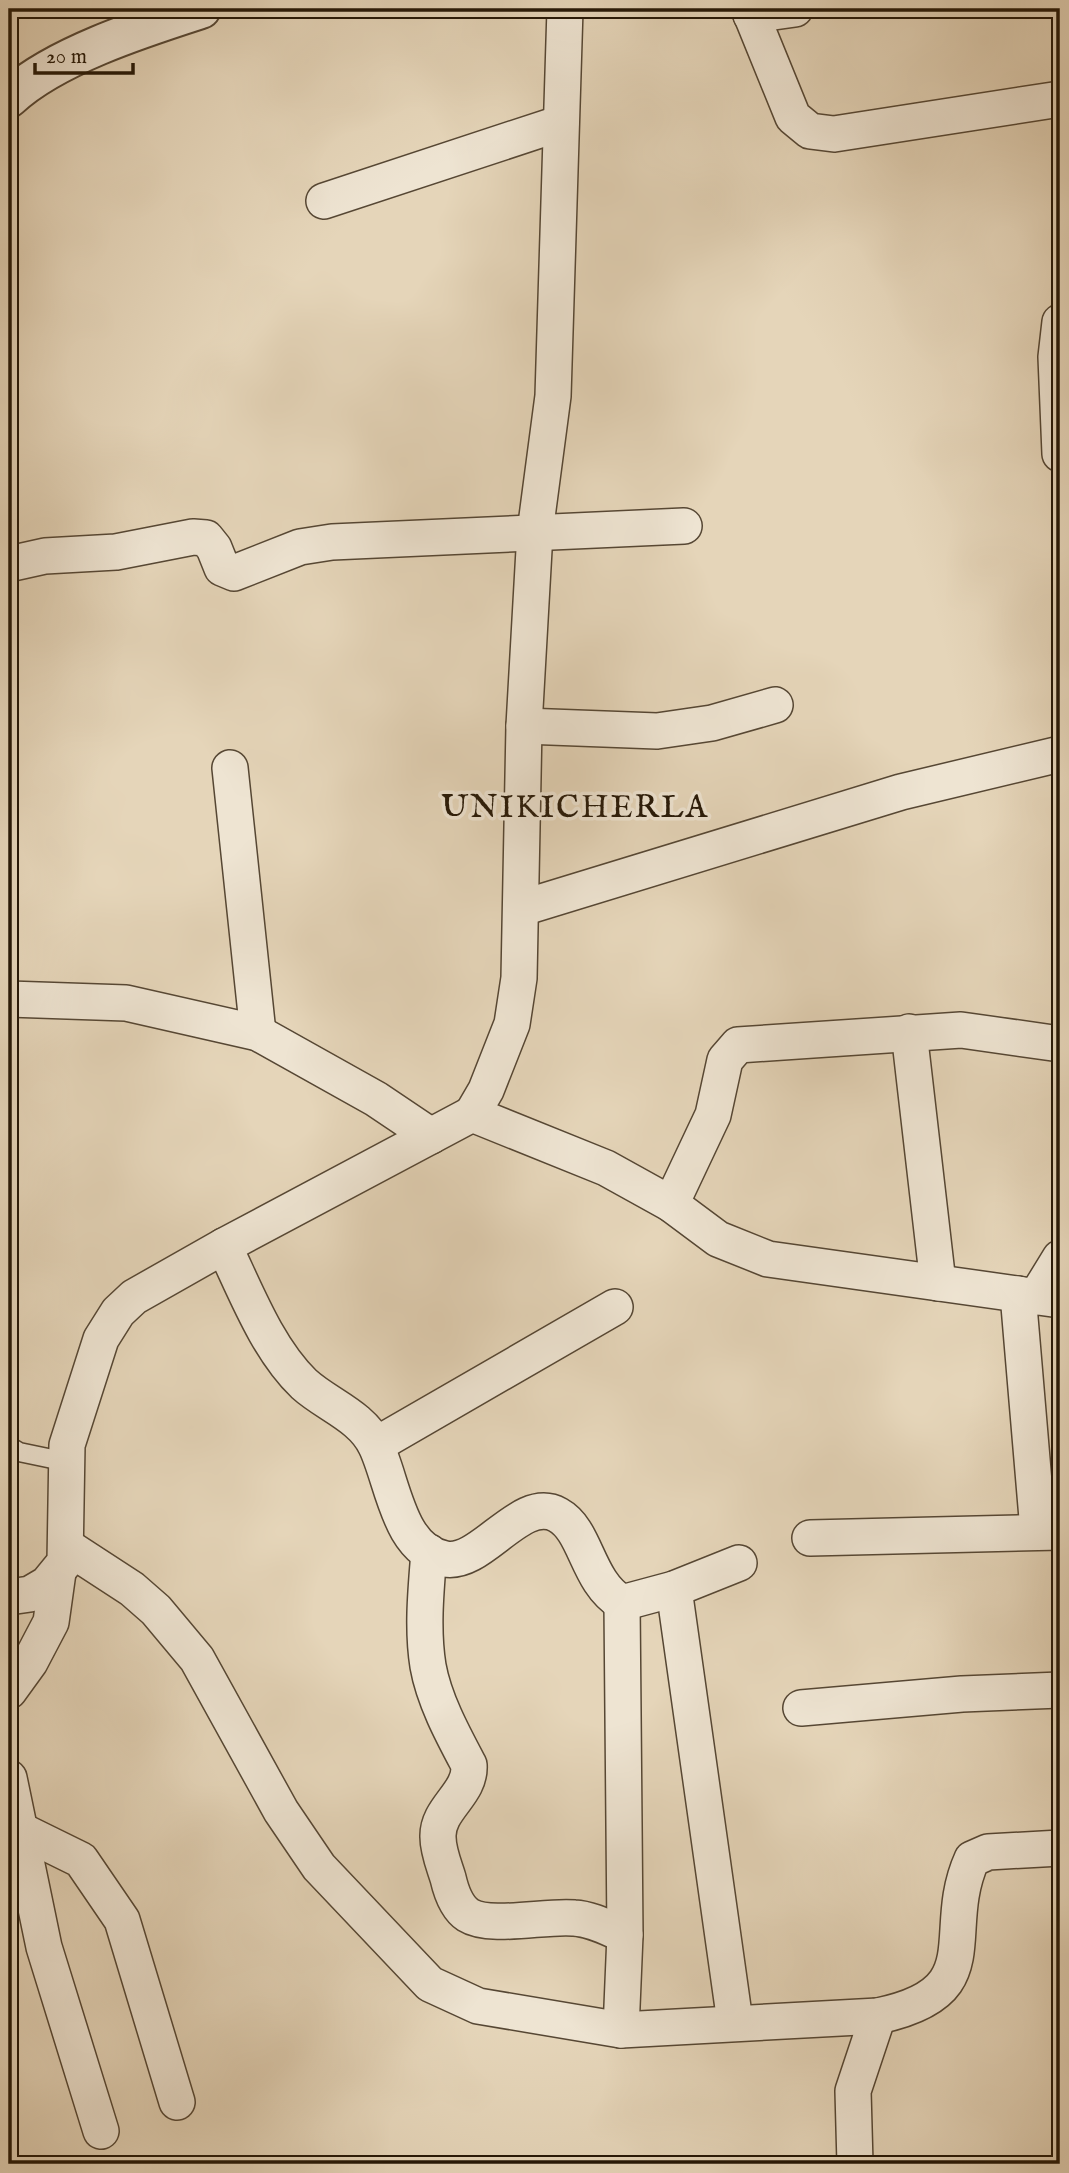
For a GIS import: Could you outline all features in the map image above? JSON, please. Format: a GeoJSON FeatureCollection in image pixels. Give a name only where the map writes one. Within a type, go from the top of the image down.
{"type":"FeatureCollection","features":[{"type":"Feature","properties":{"kind":"street"},"geometry":{"type":"LineString","coordinates":[[9,1691],[30,1661],[51,1622],[62,1559],[67,1446],[79,1401],[101,1339],[118,1312],[134,1297],[224,1246],[472,1114],[486,1090],[512,1024],[519,978],[523,908],[520,820],[535,531],[553,396],[565,9]]}},
{"type":"Feature","properties":{"kind":"street"},"geometry":{"type":"LineString","coordinates":[[795,9],[750,12],[793,117],[810,131],[834,134],[1060,99]]}},
{"type":"Feature","properties":{"kind":"street"},"geometry":{"type":"LineString","coordinates":[[9,98],[23,85],[70,58],[194,10]]}},
{"type":"Feature","properties":{"kind":"street"},"geometry":{"type":"LineString","coordinates":[[324,201],[561,123]]}},
{"type":"Feature","properties":{"kind":"street"},"geometry":{"type":"LineString","coordinates":[[1060,322],[1056,357],[1060,454]]}},
{"type":"Feature","properties":{"kind":"street"},"geometry":{"type":"LineString","coordinates":[[9,564],[46,556],[116,552],[193,537],[206,538],[215,548],[222,568],[234,573],[300,547],[332,542],[684,526]]}},
{"type":"Feature","properties":{"kind":"street"},"geometry":{"type":"LineString","coordinates":[[524,726],[657,731],[712,723],[775,705]]}},
{"type":"Feature","properties":{"kind":"street"},"geometry":{"type":"LineString","coordinates":[[523,908],[901,792],[1060,754]]}},
{"type":"Feature","properties":{"kind":"street"},"geometry":{"type":"LineString","coordinates":[[230,768],[258,1033]]}},
{"type":"Feature","properties":{"kind":"street"},"geometry":{"type":"LineString","coordinates":[[9,999],[126,1003],[258,1033],[376,1099],[431,1136]]}},
{"type":"Feature","properties":{"kind":"street"},"geometry":{"type":"LineString","coordinates":[[671,1204],[713,1115],[725,1060],[738,1045],[961,1030],[1060,1044]]}},
{"type":"Feature","properties":{"kind":"street"},"geometry":{"type":"LineString","coordinates":[[909,1032],[938,1283]]}},
{"type":"Feature","properties":{"kind":"street"},"geometry":{"type":"LineString","coordinates":[[472,1114],[606,1168],[671,1204],[718,1239],[768,1259],[1038,1297]]}},
{"type":"Feature","properties":{"kind":"street"},"geometry":{"type":"LineString","coordinates":[[224,1246],[275,1345],[304,1383],[364,1429],[376,1445],[403,1521],[429,1552],[447,1560],[465,1556],[527,1515],[545,1509],[560,1515],[573,1528],[600,1585],[622,1603]]}},
{"type":"Feature","properties":{"kind":"street"},"geometry":{"type":"LineString","coordinates":[[810,1538],[1049,1531],[1038,1297],[1060,1258]]}},
{"type":"Feature","properties":{"kind":"street"},"geometry":{"type":"LineString","coordinates":[[376,1445],[615,1307]]}},
{"type":"Feature","properties":{"kind":"street"},"geometry":{"type":"LineString","coordinates":[[429,1552],[426,1594],[428,1665],[439,1702],[469,1765],[470,1775],[442,1818],[438,1834],[455,1899],[469,1916],[484,1920],[574,1918],[593,1922],[625,1935]]}},
{"type":"Feature","properties":{"kind":"street"},"geometry":{"type":"LineString","coordinates":[[9,1597],[30,1594],[47,1584],[62,1559]]}},
{"type":"Feature","properties":{"kind":"street"},"geometry":{"type":"LineString","coordinates":[[62,1559],[132,1589],[156,1610],[197,1659],[281,1811],[319,1867],[430,1984],[478,2006],[621,2029],[878,2016],[904,2011],[927,2000],[942,1987],[956,1966],[964,1877],[972,1859],[988,1852],[1060,1848]]}},
{"type":"Feature","properties":{"kind":"street"},"geometry":{"type":"LineString","coordinates":[[622,1603],[674,1589],[739,1563]]}},
{"type":"Feature","properties":{"kind":"street"},"geometry":{"type":"LineString","coordinates":[[674,1589],[735,2022]]}},
{"type":"Feature","properties":{"kind":"street"},"geometry":{"type":"LineString","coordinates":[[621,2029],[625,1935],[622,1603]]}},
{"type":"Feature","properties":{"kind":"street"},"geometry":{"type":"LineString","coordinates":[[800,1708],[962,1694],[1060,1690]]}},
{"type":"Feature","properties":{"kind":"street"},"geometry":{"type":"LineString","coordinates":[[9,1778],[44,1947],[101,2131]]}},
{"type":"Feature","properties":{"kind":"street"},"geometry":{"type":"LineString","coordinates":[[20,1830],[81,1860],[122,1920],[177,2102]]}},
{"type":"Feature","properties":{"kind":"street"},"geometry":{"type":"LineString","coordinates":[[855,2164],[853,2091],[878,2016]]}},
{"type":"Feature","properties":{"kind":"lane"},"geometry":{"type":"LineString","coordinates":[[9,1446],[19,1452],[67,1462]]}},
{"type":"Feature","properties":{"kind":"district","name":"UNIKICHERLA"},"geometry":{"type":"Point","coordinates":[575,808]}}]}
